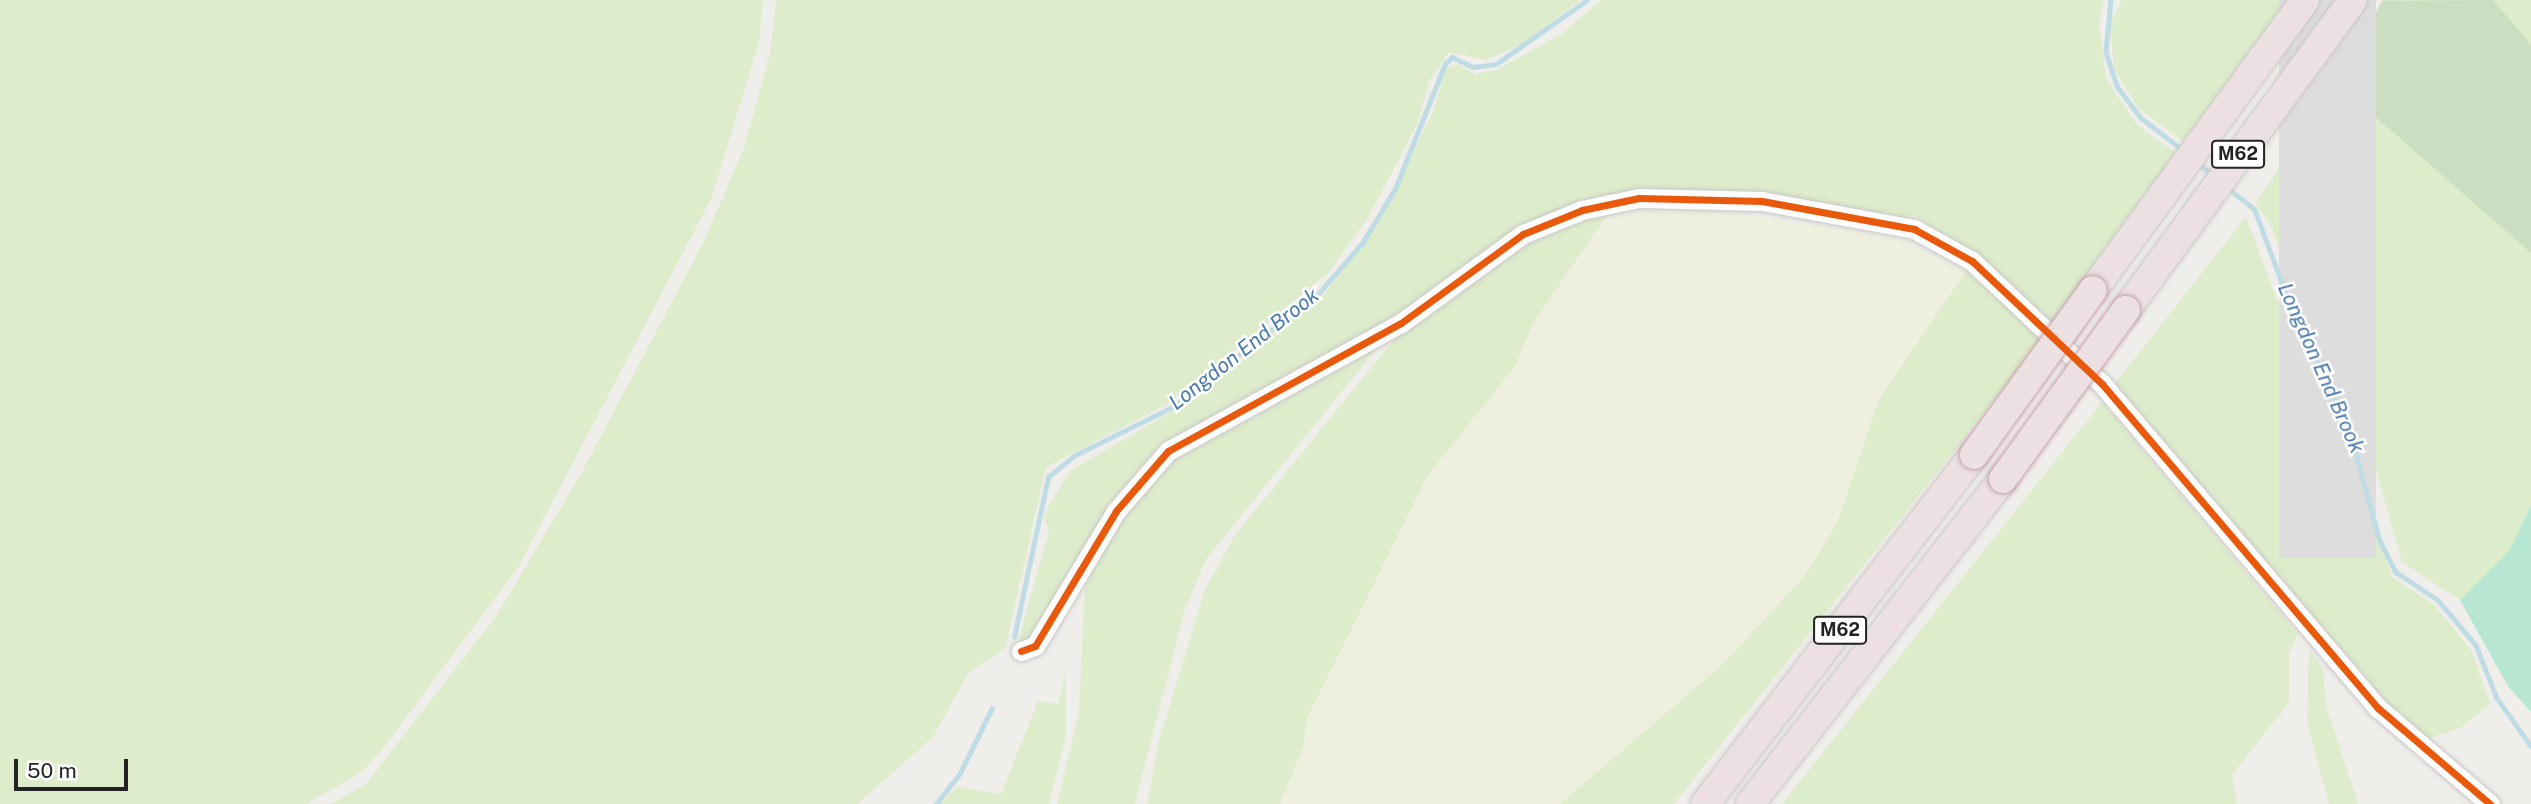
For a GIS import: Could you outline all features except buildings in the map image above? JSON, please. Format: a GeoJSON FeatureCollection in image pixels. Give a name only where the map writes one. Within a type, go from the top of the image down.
{"type":"FeatureCollection","features":[{"type":"Feature","properties":{"kind":"highway","name":"M62"},"geometry":{"type":"LineString","coordinates":[[1705,804],[1974,455],[2305,0]]}},
{"type":"Feature","properties":{"kind":"highway","name":"M62"},"geometry":{"type":"LineString","coordinates":[[1751,804],[2003,479],[2353,0]]}},
{"type":"Feature","properties":{"kind":"street"},"geometry":{"type":"LineString","coordinates":[[1021,652],[1035,646],[1116,512],[1168,451],[1401,323],[1522,234],[1582,209],[1630,200],[1762,201],[1914,229],[1972,261],[2102,384],[2378,708],[2490,804]]}},
{"type":"Feature","properties":{"kind":"green space"},"geometry":{"type":"Polygon","coordinates":[[[0,0],[763,0],[759,42],[711,199],[519,566],[381,751],[362,772],[306,804],[0,804],[0,0]]]}},
{"type":"Feature","properties":{"kind":"green space"},"geometry":{"type":"Polygon","coordinates":[[[776,0],[1581,0],[1519,46],[1485,60],[1449,52],[1429,81],[1417,125],[1367,219],[1328,273],[1169,403],[1046,467],[1005,649],[969,672],[933,737],[857,804],[331,804],[366,784],[497,615],[583,470],[703,243],[744,148],[770,54],[776,0]]]}},
{"type":"Feature","properties":{"kind":"green space"},"geometry":{"type":"Polygon","coordinates":[[[1601,0],[2103,0],[2099,23],[2106,79],[2137,125],[2184,159],[2054,327],[1914,214],[1902,221],[1750,193],[1592,200],[1140,467],[1039,635],[1016,649],[1049,531],[1043,516],[1070,471],[1181,406],[1324,295],[1388,207],[1434,109],[1445,69],[1458,64],[1475,74],[1498,69],[1562,34],[1601,0]]]}},
{"type":"Feature","properties":{"kind":"green space"},"geometry":{"type":"Polygon","coordinates":[[[2122,0],[2287,0],[2192,148],[2138,108],[2114,69],[2110,24],[2122,0]]]}},
{"type":"Feature","properties":{"kind":"green space"},"geometry":{"type":"Polygon","coordinates":[[[2383,0],[2531,0],[2531,505],[2510,550],[2460,600],[2402,562],[2371,452],[2312,344],[2271,226],[2255,203],[2325,103],[2383,0]]]}},
{"type":"Feature","properties":{"kind":"green space"},"geometry":{"type":"Polygon","coordinates":[[[2493,0],[2531,45],[2531,253],[2337,83],[2382,1],[2493,0]]]}},
{"type":"Feature","properties":{"kind":"green space"},"geometry":{"type":"Polygon","coordinates":[[[1666,205],[1890,236],[1966,271],[1880,398],[1837,523],[1804,577],[1722,665],[1560,804],[1281,804],[1304,745],[1306,718],[1428,475],[1516,365],[1532,325],[1606,216],[1666,205]]]}},
{"type":"Feature","properties":{"kind":"green space"},"geometry":{"type":"Polygon","coordinates":[[[1606,216],[1532,325],[1516,365],[1428,475],[1307,718],[1304,745],[1280,804],[1147,804],[1159,740],[1205,590],[1235,535],[1401,331],[1511,252],[1564,223],[1606,216]]]}},
{"type":"Feature","properties":{"kind":"green space"},"geometry":{"type":"Polygon","coordinates":[[[2246,217],[2277,300],[2353,462],[2392,577],[2434,605],[2472,651],[2490,704],[2462,727],[2421,741],[2112,387],[2246,217]]]}},
{"type":"Feature","properties":{"kind":"green space"},"geometry":{"type":"Polygon","coordinates":[[[1966,271],[2043,339],[1674,804],[1560,804],[1722,665],[1804,577],[1837,523],[1880,398],[1966,271]]]}},
{"type":"Feature","properties":{"kind":"green space"},"geometry":{"type":"Polygon","coordinates":[[[1385,338],[1206,559],[1184,612],[1135,804],[1057,804],[1079,712],[1086,565],[1166,460],[1257,416],[1385,338]]]}},
{"type":"Feature","properties":{"kind":"green space"},"geometry":{"type":"Polygon","coordinates":[[[2102,402],[2298,634],[2289,653],[2289,702],[2232,775],[2237,804],[1782,804],[2102,402]]]}},
{"type":"Feature","properties":{"kind":"green space"},"geometry":{"type":"Polygon","coordinates":[[[2531,505],[2531,712],[2508,686],[2460,600],[2510,550],[2531,505]]]}},
{"type":"Feature","properties":{"kind":"green space"},"geometry":{"type":"Polygon","coordinates":[[[2309,648],[2323,669],[2326,705],[2358,804],[2329,804],[2307,722],[2309,648]]]}},
{"type":"Feature","properties":{"kind":"green space"},"geometry":{"type":"Polygon","coordinates":[[[1066,671],[1066,736],[1049,804],[940,804],[957,787],[1001,794],[1038,701],[1058,704],[1066,671]]]}},
{"type":"Feature","properties":{"kind":"pier"},"geometry":{"type":"Polygon","coordinates":[[[2279,0],[2376,0],[2376,558],[2279,558],[2279,0]]]}},
{"type":"Feature","properties":{"kind":"waterway","name":"Longdon End Brook"},"geometry":{"type":"LineString","coordinates":[[1014,637],[1048,477],[1075,455],[1172,407],[1320,292],[1363,242],[1395,189],[1445,64],[1452,57],[1473,67],[1496,64],[1587,0]]}},
{"type":"Feature","properties":{"kind":"waterway","name":"Longdon End Brook"},"geometry":{"type":"LineString","coordinates":[[2111,0],[2106,52],[2117,86],[2140,117],[2183,150]]}},
{"type":"Feature","properties":{"kind":"waterway","name":"Longdon End Brook"},"geometry":{"type":"LineString","coordinates":[[2197,162],[2212,174]]}},
{"type":"Feature","properties":{"kind":"waterway","name":"Longdon End Brook"},"geometry":{"type":"LineString","coordinates":[[2227,187],[2255,210],[2293,313],[2348,425],[2380,541],[2396,572],[2438,600],[2476,645],[2497,698],[2531,746]]}},
{"type":"Feature","properties":{"kind":"waterway","name":"Longdon End Brook"},"geometry":{"type":"LineString","coordinates":[[936,804],[960,773],[992,708]]}},
{"type":"Feature","properties":{"kind":"cycle path"},"geometry":{"type":"LineString","coordinates":[[1021,651],[1035,646],[1116,511],[1168,451],[1401,323],[1523,234],[1582,210],[1639,198],[1762,201],[1914,229],[1972,261],[2102,384],[2378,708],[2490,804]]}}]}
